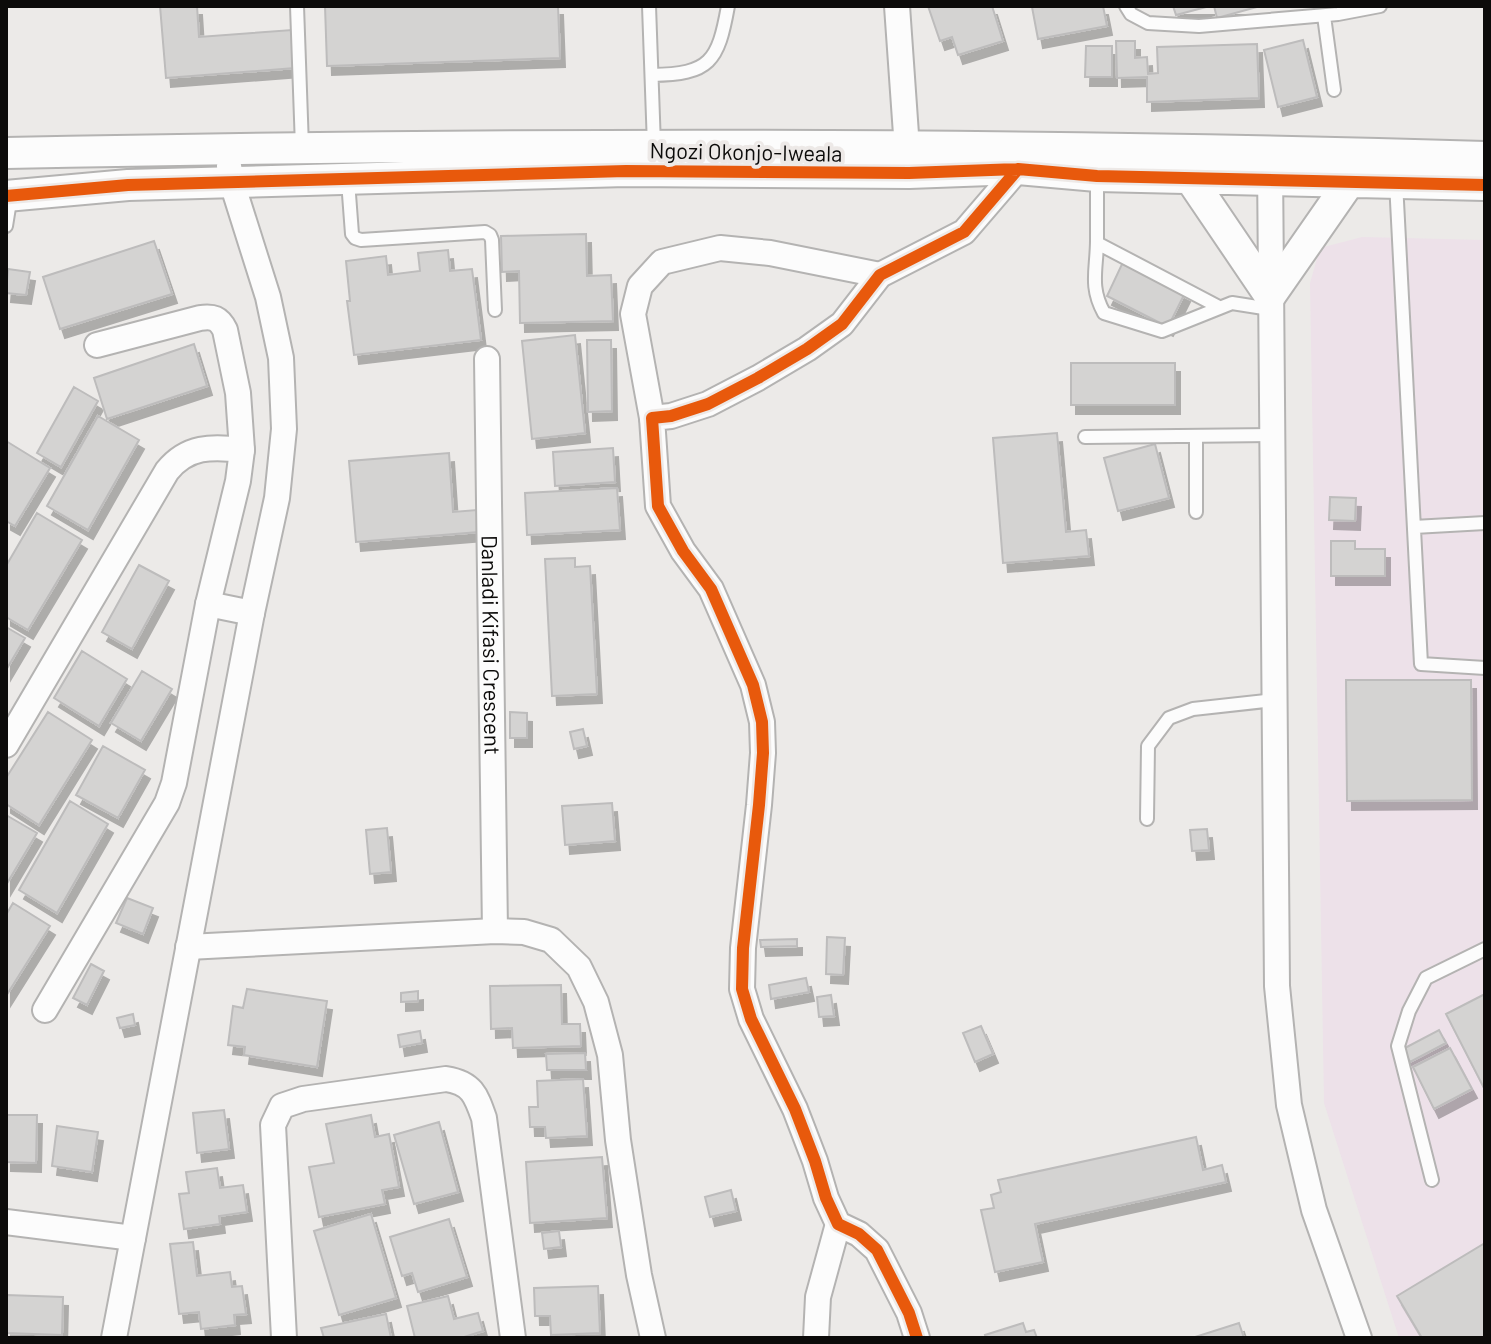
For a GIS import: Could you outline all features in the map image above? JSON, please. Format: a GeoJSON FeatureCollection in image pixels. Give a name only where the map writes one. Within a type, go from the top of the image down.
{"type":"FeatureCollection","features":[{"type":"Feature","properties":{"kind":"street"},"geometry":{"type":"LineString","coordinates":[[897,6],[908,159]]}},
{"type":"Feature","properties":{"kind":"street","name":"Ngozi Okonjo-Iweala"},"geometry":{"type":"LineString","coordinates":[[6,153],[302,147],[654,146],[908,159],[1270,165],[1485,157]]}},
{"type":"Feature","properties":{"kind":"street"},"geometry":{"type":"LineString","coordinates":[[114,1338],[252,613],[277,498],[284,429],[281,358],[268,297],[232,183],[225,148]]}},
{"type":"Feature","properties":{"kind":"street","name":"Ngozi Okonjo-Iweala"},"geometry":{"type":"LineString","coordinates":[[8,195],[128,185],[626,171],[908,159],[1097,176],[1190,178],[1270,165],[1350,181],[1485,185]]}},
{"type":"Feature","properties":{"kind":"street"},"geometry":{"type":"LineString","coordinates":[[1270,165],[1277,986],[1289,1105],[1314,1210],[1359,1338]]}},
{"type":"Feature","properties":{"kind":"street"},"geometry":{"type":"LineString","coordinates":[[652,418],[671,416],[708,404],[807,349],[842,324],[880,275],[964,232],[1018,169]]}},
{"type":"Feature","properties":{"kind":"street"},"geometry":{"type":"LineString","coordinates":[[1190,178],[1270,303]]}},
{"type":"Feature","properties":{"kind":"street"},"geometry":{"type":"LineString","coordinates":[[1270,303],[1350,181]]}},
{"type":"Feature","properties":{"kind":"street"},"geometry":{"type":"LineString","coordinates":[[880,275],[770,253],[720,248],[662,262],[640,286],[633,314],[652,418],[658,506],[683,551],[711,589],[753,685],[762,722],[763,753],[743,948],[742,989],[751,1019],[795,1109],[838,1224],[859,1234],[877,1250],[909,1313],[917,1338]]}},
{"type":"Feature","properties":{"kind":"street"},"geometry":{"type":"LineString","coordinates":[[45,1010],[167,803],[174,783],[208,604],[238,481],[242,450],[238,393],[225,330],[220,321],[211,316],[200,318],[97,345]]}},
{"type":"Feature","properties":{"kind":"street","name":"Danladi Kifasi Crescent"},"geometry":{"type":"LineString","coordinates":[[487,359],[495,931]]}},
{"type":"Feature","properties":{"kind":"street"},"geometry":{"type":"LineString","coordinates":[[6,745],[167,471],[176,460],[205,448],[242,450]]}},
{"type":"Feature","properties":{"kind":"street"},"geometry":{"type":"LineString","coordinates":[[208,604],[252,613]]}},
{"type":"Feature","properties":{"kind":"street"},"geometry":{"type":"LineString","coordinates":[[188,947],[495,931],[524,932],[551,940],[579,967],[596,1002],[610,1055],[618,1140],[639,1275],[653,1338]]}},
{"type":"Feature","properties":{"kind":"street"},"geometry":{"type":"LineString","coordinates":[[284,1338],[273,1125],[282,1106],[303,1099],[446,1079],[462,1082],[476,1096],[484,1118],[513,1338]]}},
{"type":"Feature","properties":{"kind":"street"},"geometry":{"type":"LineString","coordinates":[[6,1222],[133,1238]]}},
{"type":"Feature","properties":{"kind":"street"},"geometry":{"type":"LineString","coordinates":[[816,1338],[818,1297],[838,1224]]}},
{"type":"Feature","properties":{"kind":"lane"},"geometry":{"type":"LineString","coordinates":[[297,6],[302,147]]}},
{"type":"Feature","properties":{"kind":"lane"},"geometry":{"type":"LineString","coordinates":[[649,6],[654,146]]}},
{"type":"Feature","properties":{"kind":"lane"},"geometry":{"type":"LineString","coordinates":[[652,75],[679,75],[703,66],[721,41],[728,6]]}},
{"type":"Feature","properties":{"kind":"lane"},"geometry":{"type":"LineString","coordinates":[[1126,6],[1131,14],[1148,23],[1199,26],[1324,16],[1338,10],[1380,6]]}},
{"type":"Feature","properties":{"kind":"lane"},"geometry":{"type":"LineString","coordinates":[[1324,16],[1334,90]]}},
{"type":"Feature","properties":{"kind":"lane"},"geometry":{"type":"LineString","coordinates":[[1097,176],[1094,284],[1096,299],[1104,313],[1162,331],[1232,303],[1270,303]]}},
{"type":"Feature","properties":{"kind":"lane"},"geometry":{"type":"LineString","coordinates":[[348,178],[352,234],[355,238],[485,232],[490,235],[495,310]]}},
{"type":"Feature","properties":{"kind":"lane"},"geometry":{"type":"LineString","coordinates":[[1396,182],[1421,664],[1485,668]]}},
{"type":"Feature","properties":{"kind":"lane"},"geometry":{"type":"LineString","coordinates":[[6,226],[8,195]]}},
{"type":"Feature","properties":{"kind":"lane"},"geometry":{"type":"LineString","coordinates":[[1097,243],[1219,307]]}},
{"type":"Feature","properties":{"kind":"lane"},"geometry":{"type":"LineString","coordinates":[[1085,437],[1272,435]]}},
{"type":"Feature","properties":{"kind":"lane"},"geometry":{"type":"LineString","coordinates":[[1196,436],[1196,512]]}},
{"type":"Feature","properties":{"kind":"lane"},"geometry":{"type":"LineString","coordinates":[[1414,527],[1485,523]]}},
{"type":"Feature","properties":{"kind":"lane"},"geometry":{"type":"LineString","coordinates":[[1147,819],[1148,746],[1169,718],[1193,709],[1275,700]]}},
{"type":"Feature","properties":{"kind":"lane"},"geometry":{"type":"LineString","coordinates":[[1432,1180],[1398,1046],[1409,1011],[1426,978],[1485,949]]}},
{"type":"Feature","properties":{"kind":"shaded area"},"geometry":{"type":"Polygon","coordinates":[[[1362,237],[1485,240],[1485,1338],[1399,1338],[1324,1103],[1310,283],[1320,248],[1362,237]]]}},
{"type":"Feature","properties":{"kind":"building"},"geometry":{"type":"Polygon","coordinates":[[[160,6],[197,6],[199,37],[292,30],[295,68],[166,78],[160,6]]]}},
{"type":"Feature","properties":{"kind":"building"},"geometry":{"type":"Polygon","coordinates":[[[325,6],[558,6],[560,58],[327,66],[325,6]]]}},
{"type":"Feature","properties":{"kind":"building"},"geometry":{"type":"Polygon","coordinates":[[[928,6],[992,6],[1003,41],[958,55],[952,37],[940,41],[928,6]]]}},
{"type":"Feature","properties":{"kind":"building"},"geometry":{"type":"Polygon","coordinates":[[[1103,6],[1107,26],[1038,39],[1032,7],[1103,6]]]}},
{"type":"Feature","properties":{"kind":"building"},"geometry":{"type":"Polygon","coordinates":[[[1173,6],[1210,6],[1176,15],[1173,6]]]}},
{"type":"Feature","properties":{"kind":"building"},"geometry":{"type":"Polygon","coordinates":[[[1214,6],[1257,6],[1257,7],[1217,18],[1214,6]]]}},
{"type":"Feature","properties":{"kind":"building"},"geometry":{"type":"Polygon","coordinates":[[[1303,40],[1317,97],[1278,107],[1264,50],[1303,40]]]}},
{"type":"Feature","properties":{"kind":"building"},"geometry":{"type":"Polygon","coordinates":[[[1116,41],[1135,41],[1135,58],[1147,57],[1148,74],[1158,73],[1157,47],[1257,44],[1259,98],[1147,102],[1147,77],[1117,78],[1116,41]]]}},
{"type":"Feature","properties":{"kind":"building"},"geometry":{"type":"Polygon","coordinates":[[[1086,46],[1112,46],[1112,77],[1085,77],[1086,46]]]}},
{"type":"Feature","properties":{"kind":"building"},"geometry":{"type":"Polygon","coordinates":[[[586,234],[587,276],[611,275],[613,321],[520,323],[519,271],[502,272],[501,236],[586,234]]]}},
{"type":"Feature","properties":{"kind":"building"},"geometry":{"type":"Polygon","coordinates":[[[154,241],[172,294],[60,329],[43,277],[154,241]]]}},
{"type":"Feature","properties":{"kind":"building"},"geometry":{"type":"Polygon","coordinates":[[[448,250],[450,271],[472,269],[481,340],[354,355],[346,261],[386,256],[388,275],[420,271],[418,253],[448,250]]]}},
{"type":"Feature","properties":{"kind":"building"},"geometry":{"type":"Polygon","coordinates":[[[1123,262],[1185,293],[1168,327],[1107,296],[1123,262]]]}},
{"type":"Feature","properties":{"kind":"building"},"geometry":{"type":"Polygon","coordinates":[[[8,269],[30,272],[26,295],[6,293],[8,269]]]}},
{"type":"Feature","properties":{"kind":"building"},"geometry":{"type":"Polygon","coordinates":[[[575,335],[585,433],[532,439],[522,341],[575,335]]]}},
{"type":"Feature","properties":{"kind":"building"},"geometry":{"type":"Polygon","coordinates":[[[587,340],[611,340],[612,411],[588,412],[587,340]]]}},
{"type":"Feature","properties":{"kind":"building"},"geometry":{"type":"Polygon","coordinates":[[[194,344],[207,386],[107,419],[94,378],[194,344]]]}},
{"type":"Feature","properties":{"kind":"building"},"geometry":{"type":"Polygon","coordinates":[[[1071,363],[1175,363],[1175,405],[1071,405],[1071,363]]]}},
{"type":"Feature","properties":{"kind":"building"},"geometry":{"type":"Polygon","coordinates":[[[74,387],[98,401],[61,467],[37,453],[74,387]]]}},
{"type":"Feature","properties":{"kind":"building"},"geometry":{"type":"Polygon","coordinates":[[[98,416],[139,440],[88,530],[47,506],[98,416]]]}},
{"type":"Feature","properties":{"kind":"building"},"geometry":{"type":"Polygon","coordinates":[[[1057,433],[1066,532],[1086,530],[1089,556],[1003,563],[993,438],[1057,433]]]}},
{"type":"Feature","properties":{"kind":"building"},"geometry":{"type":"Polygon","coordinates":[[[6,441],[50,468],[15,526],[6,521],[6,441]]]}},
{"type":"Feature","properties":{"kind":"building"},"geometry":{"type":"Polygon","coordinates":[[[1155,444],[1169,498],[1118,511],[1104,458],[1155,444]]]}},
{"type":"Feature","properties":{"kind":"building"},"geometry":{"type":"Polygon","coordinates":[[[613,448],[615,482],[555,486],[553,452],[613,448]]]}},
{"type":"Feature","properties":{"kind":"building"},"geometry":{"type":"Polygon","coordinates":[[[449,453],[453,512],[477,510],[479,532],[356,542],[349,461],[449,453]]]}},
{"type":"Feature","properties":{"kind":"building"},"geometry":{"type":"Polygon","coordinates":[[[617,488],[620,530],[527,535],[525,493],[617,488]]]}},
{"type":"Feature","properties":{"kind":"building"},"geometry":{"type":"Polygon","coordinates":[[[1330,497],[1356,498],[1355,521],[1329,520],[1330,497]]]}},
{"type":"Feature","properties":{"kind":"building"},"geometry":{"type":"Polygon","coordinates":[[[37,513],[82,540],[28,630],[6,617],[6,566],[37,513]]]}},
{"type":"Feature","properties":{"kind":"building"},"geometry":{"type":"Polygon","coordinates":[[[1331,541],[1355,541],[1355,549],[1385,549],[1385,576],[1331,576],[1331,541]]]}},
{"type":"Feature","properties":{"kind":"building"},"geometry":{"type":"Polygon","coordinates":[[[575,558],[575,567],[590,566],[597,694],[552,696],[545,559],[575,558]]]}},
{"type":"Feature","properties":{"kind":"building"},"geometry":{"type":"Polygon","coordinates":[[[139,565],[169,581],[132,649],[102,632],[139,565]]]}},
{"type":"Feature","properties":{"kind":"building"},"geometry":{"type":"Polygon","coordinates":[[[6,627],[25,638],[6,670],[6,627]]]}},
{"type":"Feature","properties":{"kind":"building"},"geometry":{"type":"Polygon","coordinates":[[[82,651],[127,679],[99,726],[54,698],[82,651]]]}},
{"type":"Feature","properties":{"kind":"building"},"geometry":{"type":"Polygon","coordinates":[[[142,671],[172,689],[141,741],[111,723],[142,671]]]}},
{"type":"Feature","properties":{"kind":"building"},"geometry":{"type":"Polygon","coordinates":[[[1346,680],[1471,680],[1472,800],[1347,801],[1346,680]]]}},
{"type":"Feature","properties":{"kind":"building"},"geometry":{"type":"Polygon","coordinates":[[[48,712],[92,740],[39,825],[6,804],[6,778],[48,712]]]}},
{"type":"Feature","properties":{"kind":"building"},"geometry":{"type":"Polygon","coordinates":[[[510,712],[527,713],[527,738],[510,738],[510,712]]]}},
{"type":"Feature","properties":{"kind":"building"},"geometry":{"type":"Polygon","coordinates":[[[583,729],[587,746],[574,749],[570,732],[583,729]]]}},
{"type":"Feature","properties":{"kind":"building"},"geometry":{"type":"Polygon","coordinates":[[[103,746],[145,770],[118,818],[76,795],[103,746]]]}},
{"type":"Feature","properties":{"kind":"building"},"geometry":{"type":"Polygon","coordinates":[[[70,801],[108,824],[57,913],[19,890],[70,801]]]}},
{"type":"Feature","properties":{"kind":"building"},"geometry":{"type":"Polygon","coordinates":[[[612,803],[615,841],[565,845],[562,806],[612,803]]]}},
{"type":"Feature","properties":{"kind":"building"},"geometry":{"type":"Polygon","coordinates":[[[6,815],[37,833],[6,885],[6,815]]]}},
{"type":"Feature","properties":{"kind":"building"},"geometry":{"type":"Polygon","coordinates":[[[387,828],[391,872],[370,874],[366,830],[387,828]]]}},
{"type":"Feature","properties":{"kind":"building"},"geometry":{"type":"Polygon","coordinates":[[[1207,829],[1209,850],[1192,851],[1190,830],[1207,829]]]}},
{"type":"Feature","properties":{"kind":"building"},"geometry":{"type":"Polygon","coordinates":[[[127,898],[153,908],[143,934],[116,923],[127,898]]]}},
{"type":"Feature","properties":{"kind":"building"},"geometry":{"type":"Polygon","coordinates":[[[13,903],[50,926],[6,996],[6,915],[13,903]]]}},
{"type":"Feature","properties":{"kind":"building"},"geometry":{"type":"Polygon","coordinates":[[[827,937],[845,938],[843,975],[826,974],[827,937]]]}},
{"type":"Feature","properties":{"kind":"building"},"geometry":{"type":"Polygon","coordinates":[[[797,939],[797,946],[761,947],[760,940],[797,939]]]}},
{"type":"Feature","properties":{"kind":"building"},"geometry":{"type":"Polygon","coordinates":[[[91,964],[104,971],[87,1005],[73,998],[91,964]]]}},
{"type":"Feature","properties":{"kind":"building"},"geometry":{"type":"Polygon","coordinates":[[[806,978],[809,992],[771,999],[769,985],[806,978]]]}},
{"type":"Feature","properties":{"kind":"building"},"geometry":{"type":"Polygon","coordinates":[[[561,985],[562,1024],[580,1024],[581,1046],[513,1048],[512,1028],[491,1029],[490,986],[561,985]]]}},
{"type":"Feature","properties":{"kind":"building"},"geometry":{"type":"Polygon","coordinates":[[[247,989],[327,1001],[317,1067],[244,1055],[245,1047],[228,1045],[233,1006],[243,1008],[247,989]]]}},
{"type":"Feature","properties":{"kind":"building"},"geometry":{"type":"Polygon","coordinates":[[[418,991],[418,1001],[401,1002],[401,993],[418,991]]]}},
{"type":"Feature","properties":{"kind":"building"},"geometry":{"type":"Polygon","coordinates":[[[1485,994],[1485,1090],[1446,1014],[1485,994]]]}},
{"type":"Feature","properties":{"kind":"building"},"geometry":{"type":"Polygon","coordinates":[[[831,995],[834,1016],[819,1017],[817,997],[831,995]]]}},
{"type":"Feature","properties":{"kind":"building"},"geometry":{"type":"Polygon","coordinates":[[[133,1014],[135,1025],[120,1028],[117,1018],[133,1014]]]}},
{"type":"Feature","properties":{"kind":"building"},"geometry":{"type":"Polygon","coordinates":[[[981,1026],[993,1054],[975,1062],[963,1033],[981,1026]]]}},
{"type":"Feature","properties":{"kind":"building"},"geometry":{"type":"Polygon","coordinates":[[[1439,1030],[1446,1043],[1410,1062],[1403,1049],[1439,1030]]]}},
{"type":"Feature","properties":{"kind":"building"},"geometry":{"type":"Polygon","coordinates":[[[420,1031],[422,1043],[400,1047],[398,1035],[420,1031]]]}},
{"type":"Feature","properties":{"kind":"building"},"geometry":{"type":"Polygon","coordinates":[[[1450,1048],[1472,1089],[1434,1109],[1413,1067],[1450,1048]]]}},
{"type":"Feature","properties":{"kind":"building"},"geometry":{"type":"Polygon","coordinates":[[[585,1053],[586,1070],[547,1070],[546,1054],[585,1053]]]}},
{"type":"Feature","properties":{"kind":"building"},"geometry":{"type":"Polygon","coordinates":[[[583,1079],[587,1136],[546,1138],[545,1127],[530,1127],[529,1107],[538,1107],[537,1081],[583,1079]]]}},
{"type":"Feature","properties":{"kind":"building"},"geometry":{"type":"Polygon","coordinates":[[[224,1110],[229,1149],[197,1153],[193,1113],[224,1110]]]}},
{"type":"Feature","properties":{"kind":"building"},"geometry":{"type":"Polygon","coordinates":[[[6,1115],[37,1115],[36,1163],[6,1162],[6,1115]]]}},
{"type":"Feature","properties":{"kind":"building"},"geometry":{"type":"Polygon","coordinates":[[[371,1115],[375,1137],[389,1134],[399,1187],[382,1190],[385,1204],[319,1217],[309,1167],[334,1163],[326,1124],[371,1115]]]}},
{"type":"Feature","properties":{"kind":"building"},"geometry":{"type":"Polygon","coordinates":[[[439,1122],[458,1192],[414,1204],[394,1135],[439,1122]]]}},
{"type":"Feature","properties":{"kind":"building"},"geometry":{"type":"Polygon","coordinates":[[[57,1126],[98,1132],[92,1172],[52,1166],[57,1126]]]}},
{"type":"Feature","properties":{"kind":"building"},"geometry":{"type":"Polygon","coordinates":[[[1196,1137],[1203,1170],[1222,1165],[1226,1182],[1035,1224],[1043,1262],[995,1272],[981,1210],[994,1208],[991,1195],[1001,1192],[998,1180],[1196,1137]]]}},
{"type":"Feature","properties":{"kind":"building"},"geometry":{"type":"Polygon","coordinates":[[[602,1157],[607,1218],[530,1223],[526,1162],[602,1157]]]}},
{"type":"Feature","properties":{"kind":"building"},"geometry":{"type":"Polygon","coordinates":[[[217,1168],[220,1188],[243,1185],[247,1212],[219,1216],[220,1224],[184,1229],[179,1194],[189,1193],[186,1172],[217,1168]]]}},
{"type":"Feature","properties":{"kind":"building"},"geometry":{"type":"Polygon","coordinates":[[[731,1190],[736,1211],[710,1217],[705,1197],[731,1190]]]}},
{"type":"Feature","properties":{"kind":"building"},"geometry":{"type":"Polygon","coordinates":[[[371,1214],[396,1298],[339,1315],[314,1231],[371,1214]]]}},
{"type":"Feature","properties":{"kind":"building"},"geometry":{"type":"Polygon","coordinates":[[[449,1219],[467,1277],[418,1292],[412,1273],[402,1276],[390,1237],[449,1219]]]}},
{"type":"Feature","properties":{"kind":"building"},"geometry":{"type":"Polygon","coordinates":[[[559,1231],[561,1247],[544,1249],[542,1233],[559,1231]]]}},
{"type":"Feature","properties":{"kind":"building"},"geometry":{"type":"Polygon","coordinates":[[[193,1242],[197,1276],[230,1272],[232,1287],[242,1286],[246,1314],[234,1315],[235,1325],[201,1329],[199,1312],[179,1314],[170,1244],[193,1242]]]}},
{"type":"Feature","properties":{"kind":"building"},"geometry":{"type":"Polygon","coordinates":[[[1485,1243],[1485,1338],[1422,1338],[1397,1296],[1485,1243]]]}},
{"type":"Feature","properties":{"kind":"building"},"geometry":{"type":"Polygon","coordinates":[[[598,1286],[600,1333],[551,1335],[550,1316],[535,1316],[534,1288],[598,1286]]]}},
{"type":"Feature","properties":{"kind":"building"},"geometry":{"type":"Polygon","coordinates":[[[6,1295],[63,1297],[62,1335],[6,1333],[6,1295]]]}},
{"type":"Feature","properties":{"kind":"building"},"geometry":{"type":"Polygon","coordinates":[[[448,1296],[454,1319],[478,1313],[483,1331],[461,1338],[415,1338],[407,1306],[448,1296]]]}},
{"type":"Feature","properties":{"kind":"building"},"geometry":{"type":"Polygon","coordinates":[[[386,1314],[391,1338],[324,1338],[321,1328],[386,1314]]]}},
{"type":"Feature","properties":{"kind":"building"},"geometry":{"type":"Polygon","coordinates":[[[1023,1323],[1026,1332],[1034,1330],[1037,1338],[986,1338],[985,1335],[1023,1323]]]}},
{"type":"Feature","properties":{"kind":"building"},"geometry":{"type":"Polygon","coordinates":[[[1239,1323],[1244,1338],[1192,1338],[1239,1323]]]}},
{"type":"Feature","properties":{"kind":"cycle path"},"geometry":{"type":"LineString","coordinates":[[6,196],[128,185],[626,171],[909,173],[1018,169],[1097,176],[1485,185]]}},
{"type":"Feature","properties":{"kind":"cycle path"},"geometry":{"type":"LineString","coordinates":[[917,1338],[909,1313],[877,1250],[859,1234],[838,1224],[795,1109],[751,1019],[742,989],[743,948],[763,753],[762,722],[753,685],[711,589],[683,551],[658,506],[652,418],[671,416],[708,404],[807,349],[842,324],[880,275],[964,232],[1018,169]]}}]}
